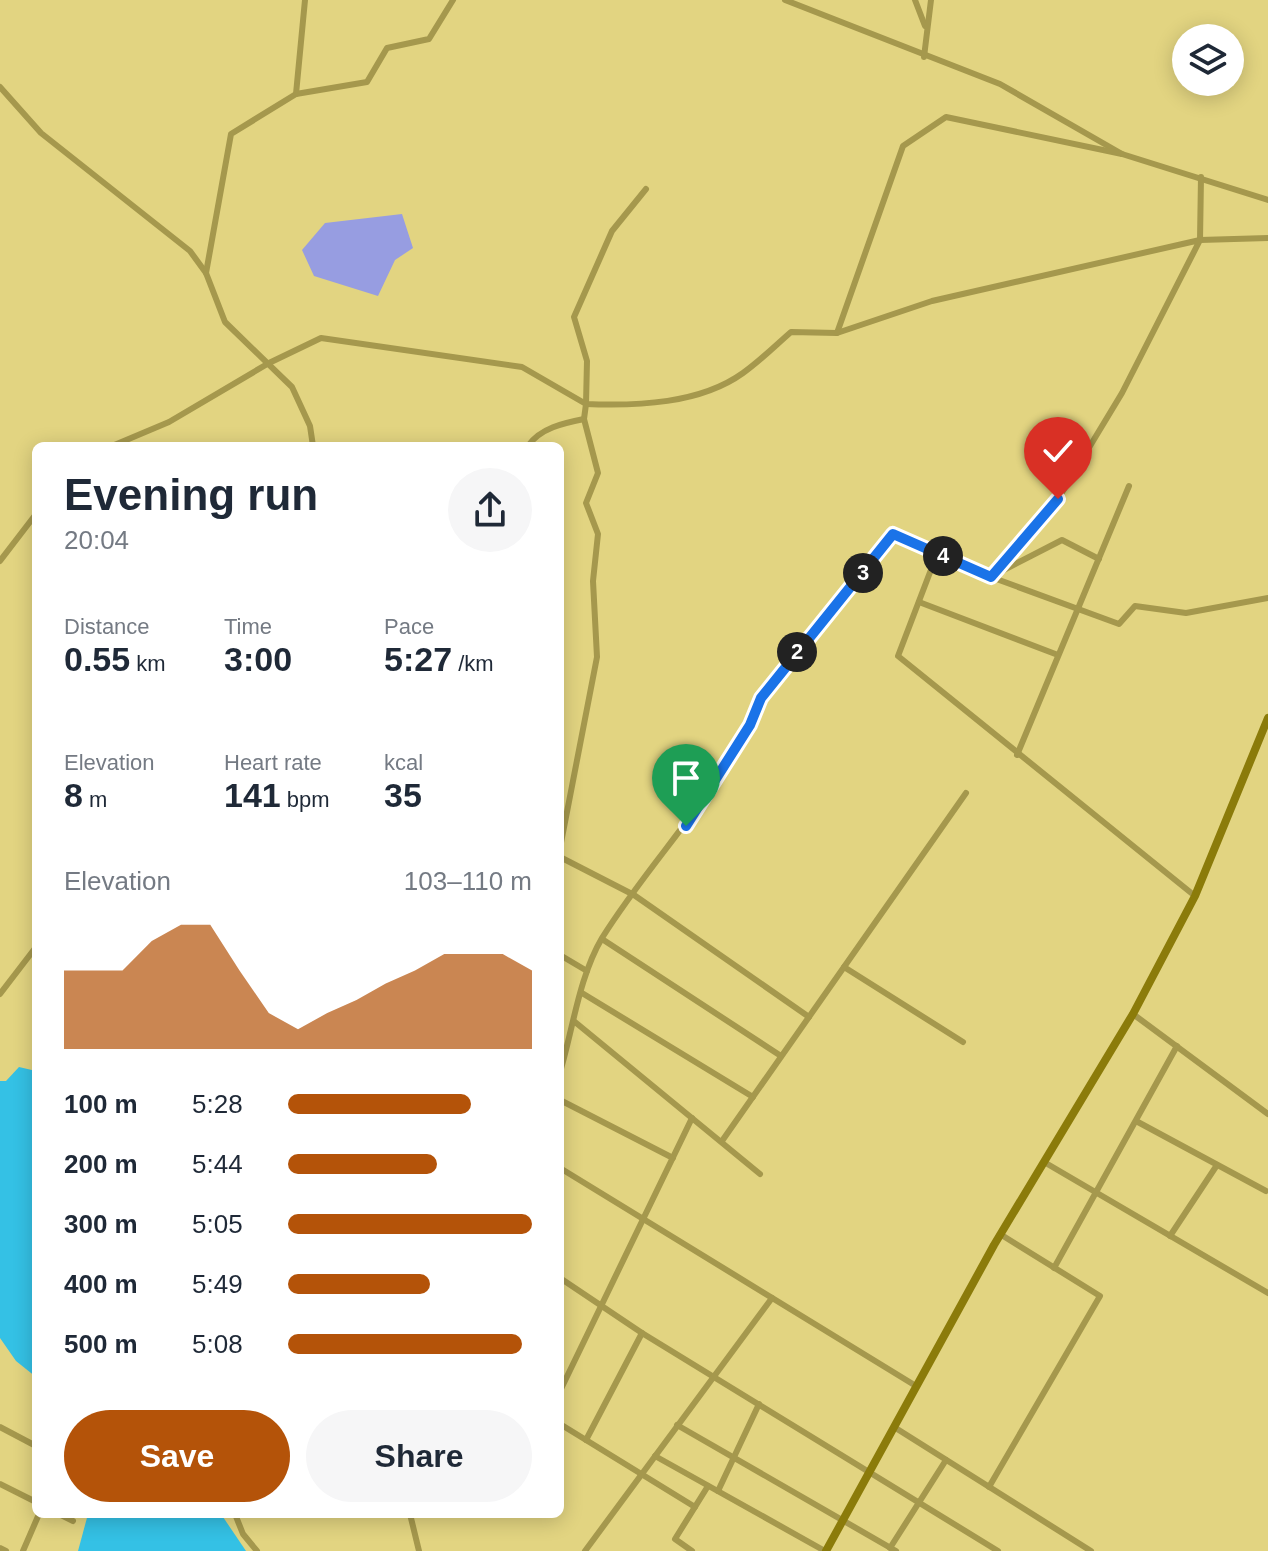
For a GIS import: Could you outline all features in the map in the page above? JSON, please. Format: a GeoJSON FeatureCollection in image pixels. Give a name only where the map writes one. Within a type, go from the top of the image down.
{"type":"FeatureCollection","features":[{"type":"Feature","properties":{"kind":"main road"},"geometry":{"type":"LineString","coordinates":[[826,1551],[1000,1234],[1133,1014],[1195,896],[1268,718]]}},
{"type":"Feature","properties":{"kind":"street"},"geometry":{"type":"LineString","coordinates":[[296,94],[305,0]]}},
{"type":"Feature","properties":{"kind":"street"},"geometry":{"type":"LineString","coordinates":[[206,273],[231,134],[296,94],[367,82],[387,48],[429,39],[453,0]]}},
{"type":"Feature","properties":{"kind":"street"},"geometry":{"type":"LineString","coordinates":[[785,0],[924,57],[1000,84],[1122,154]]}},
{"type":"Feature","properties":{"kind":"street"},"geometry":{"type":"LineString","coordinates":[[915,0],[926,28]]}},
{"type":"Feature","properties":{"kind":"street"},"geometry":{"type":"LineString","coordinates":[[924,57],[931,0]]}},
{"type":"Feature","properties":{"kind":"street"},"geometry":{"type":"LineString","coordinates":[[0,87],[41,133],[190,251],[206,273],[225,322],[292,387],[310,426],[312,442]]}},
{"type":"Feature","properties":{"kind":"street"},"geometry":{"type":"LineString","coordinates":[[837,333],[903,146],[946,117],[1122,154],[1268,200]]}},
{"type":"Feature","properties":{"kind":"street"},"geometry":{"type":"LineString","coordinates":[[991,577],[1058,499],[1122,393],[1200,240],[1201,177]]}},
{"type":"Feature","properties":{"kind":"street"},"geometry":{"type":"LineString","coordinates":[[564,827],[597,657],[593,581],[598,534],[586,503],[598,473],[584,419],[587,361],[574,317],[612,231],[646,189]]}},
{"type":"Feature","properties":{"kind":"street"},"geometry":{"type":"LineString","coordinates":[[122,442],[169,422],[269,363],[321,338],[522,367],[586,404],[629,406],[706,393],[743,374],[791,332],[837,333],[932,301],[1200,240],[1268,238]]}},
{"type":"Feature","properties":{"kind":"street"},"geometry":{"type":"LineString","coordinates":[[532,442],[539,434],[559,424],[584,419]]}},
{"type":"Feature","properties":{"kind":"street"},"geometry":{"type":"LineString","coordinates":[[1017,755],[1129,486]]}},
{"type":"Feature","properties":{"kind":"street"},"geometry":{"type":"LineString","coordinates":[[0,561],[32,519]]}},
{"type":"Feature","properties":{"kind":"street"},"geometry":{"type":"LineString","coordinates":[[564,1059],[587,971],[602,939],[686,826],[750,725],[761,698],[893,534],[991,577],[1119,624],[1135,606],[1186,613],[1268,598]]}},
{"type":"Feature","properties":{"kind":"street"},"geometry":{"type":"LineString","coordinates":[[991,577],[1062,540],[1099,559]]}},
{"type":"Feature","properties":{"kind":"street"},"geometry":{"type":"LineString","coordinates":[[937,554],[898,656],[1195,896]]}},
{"type":"Feature","properties":{"kind":"street"},"geometry":{"type":"LineString","coordinates":[[919,602],[1058,655]]}},
{"type":"Feature","properties":{"kind":"street"},"geometry":{"type":"LineString","coordinates":[[722,1141],[966,793]]}},
{"type":"Feature","properties":{"kind":"street"},"geometry":{"type":"LineString","coordinates":[[564,859],[634,895],[809,1017]]}},
{"type":"Feature","properties":{"kind":"street"},"geometry":{"type":"LineString","coordinates":[[602,939],[781,1056]]}},
{"type":"Feature","properties":{"kind":"street"},"geometry":{"type":"LineString","coordinates":[[0,994],[32,952]]}},
{"type":"Feature","properties":{"kind":"street"},"geometry":{"type":"LineString","coordinates":[[564,957],[587,971]]}},
{"type":"Feature","properties":{"kind":"street"},"geometry":{"type":"LineString","coordinates":[[844,967],[963,1042]]}},
{"type":"Feature","properties":{"kind":"street"},"geometry":{"type":"LineString","coordinates":[[582,993],[753,1097]]}},
{"type":"Feature","properties":{"kind":"street"},"geometry":{"type":"LineString","coordinates":[[1133,1014],[1268,1114]]}},
{"type":"Feature","properties":{"kind":"street"},"geometry":{"type":"LineString","coordinates":[[575,1022],[760,1174]]}},
{"type":"Feature","properties":{"kind":"street"},"geometry":{"type":"LineString","coordinates":[[1054,1268],[1177,1046]]}},
{"type":"Feature","properties":{"kind":"street"},"geometry":{"type":"LineString","coordinates":[[564,1102],[673,1158]]}},
{"type":"Feature","properties":{"kind":"street"},"geometry":{"type":"LineString","coordinates":[[564,1383],[692,1118]]}},
{"type":"Feature","properties":{"kind":"street"},"geometry":{"type":"LineString","coordinates":[[1136,1121],[1266,1191]]}},
{"type":"Feature","properties":{"kind":"street"},"geometry":{"type":"LineString","coordinates":[[1044,1162],[1268,1293]]}},
{"type":"Feature","properties":{"kind":"street"},"geometry":{"type":"LineString","coordinates":[[1170,1236],[1217,1165]]}},
{"type":"Feature","properties":{"kind":"street"},"geometry":{"type":"LineString","coordinates":[[564,1170],[916,1386]]}},
{"type":"Feature","properties":{"kind":"street"},"geometry":{"type":"LineString","coordinates":[[989,1487],[1100,1296],[1000,1234]]}},
{"type":"Feature","properties":{"kind":"street"},"geometry":{"type":"LineString","coordinates":[[564,1281],[642,1333],[998,1551]]}},
{"type":"Feature","properties":{"kind":"street"},"geometry":{"type":"LineString","coordinates":[[587,1550],[772,1298]]}},
{"type":"Feature","properties":{"kind":"street"},"geometry":{"type":"LineString","coordinates":[[586,1440],[642,1333]]}},
{"type":"Feature","properties":{"kind":"street"},"geometry":{"type":"LineString","coordinates":[[718,1491],[759,1404]]}},
{"type":"Feature","properties":{"kind":"street"},"geometry":{"type":"LineString","coordinates":[[677,1425],[891,1550],[946,1460]]}},
{"type":"Feature","properties":{"kind":"street"},"geometry":{"type":"LineString","coordinates":[[564,1426],[695,1507]]}},
{"type":"Feature","properties":{"kind":"street"},"geometry":{"type":"LineString","coordinates":[[0,1427],[32,1444]]}},
{"type":"Feature","properties":{"kind":"street"},"geometry":{"type":"LineString","coordinates":[[894,1427],[1091,1551]]}},
{"type":"Feature","properties":{"kind":"street"},"geometry":{"type":"LineString","coordinates":[[655,1456],[826,1551]]}},
{"type":"Feature","properties":{"kind":"street"},"geometry":{"type":"LineString","coordinates":[[0,1484],[32,1500]]}},
{"type":"Feature","properties":{"kind":"street"},"geometry":{"type":"LineString","coordinates":[[692,1551],[675,1539],[708,1486]]}},
{"type":"Feature","properties":{"kind":"street"},"geometry":{"type":"LineString","coordinates":[[23,1551],[37,1518]]}},
{"type":"Feature","properties":{"kind":"street"},"geometry":{"type":"LineString","coordinates":[[67,1518],[73,1521]]}},
{"type":"Feature","properties":{"kind":"street"},"geometry":{"type":"LineString","coordinates":[[237,1518],[243,1534],[257,1551]]}},
{"type":"Feature","properties":{"kind":"street"},"geometry":{"type":"LineString","coordinates":[[411,1518],[419,1551]]}},
{"type":"Feature","properties":{"kind":"street"},"geometry":{"type":"LineString","coordinates":[[0,1548],[6,1551]]}},
{"type":"Feature","properties":{"kind":"shaded area"},"geometry":{"type":"Polygon","coordinates":[[[402,214],[413,248],[395,260],[378,296],[314,276],[302,250],[325,223],[402,214]]]}},
{"type":"Feature","properties":{"kind":"shaded area"},"geometry":{"type":"Polygon","coordinates":[[[19,1067],[32,1070],[32,1374],[16,1361],[0,1338],[0,1081],[6,1081],[19,1067]]]}},
{"type":"Feature","properties":{"kind":"shaded area"},"geometry":{"type":"Polygon","coordinates":[[[87,1518],[224,1518],[246,1551],[78,1551],[87,1518]]]}},
{"type":"Feature","properties":{"kind":"route"},"geometry":{"type":"LineString","coordinates":[[686,826],[750,725],[761,698],[893,534],[991,577],[1058,499]]}}]}
